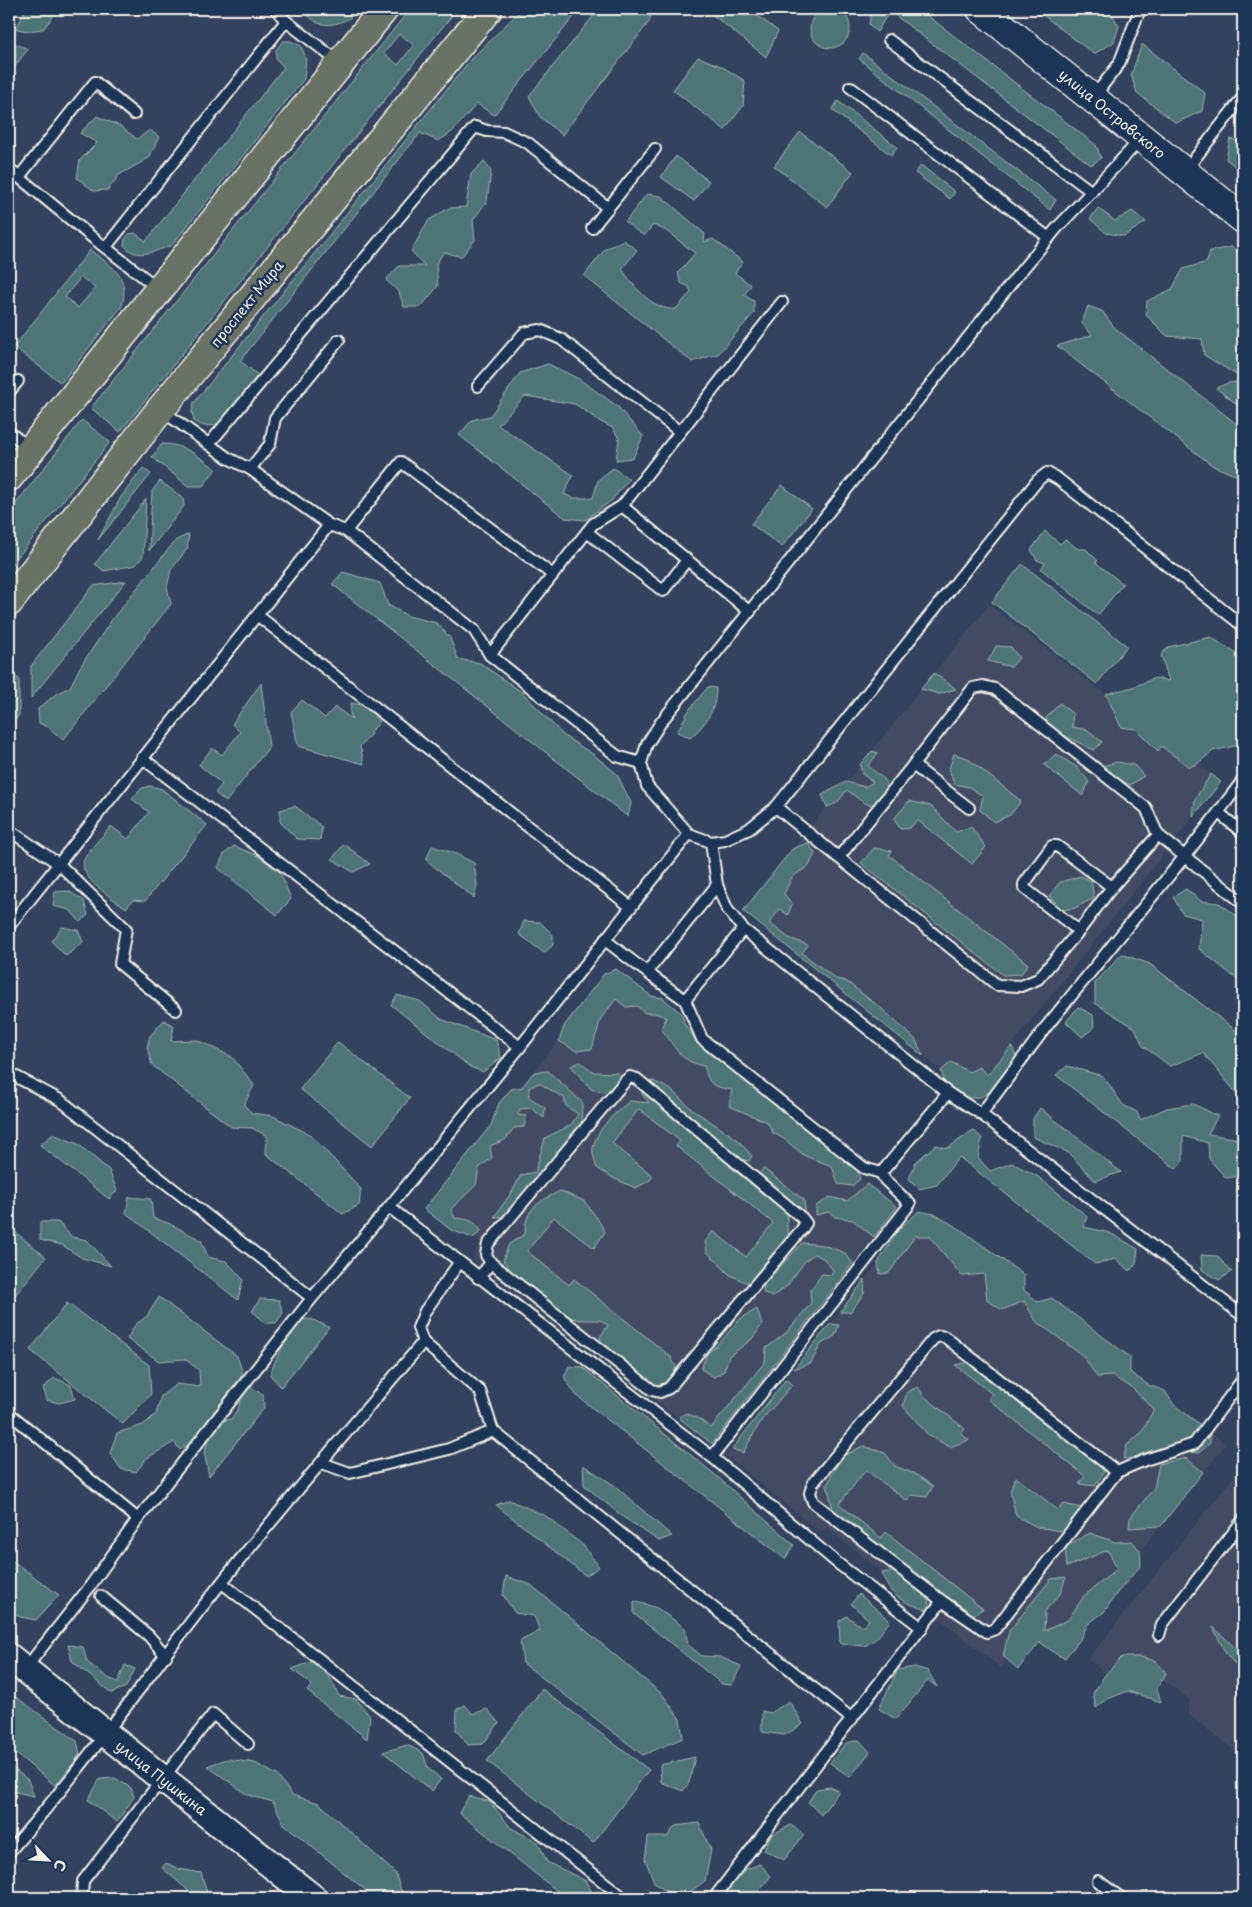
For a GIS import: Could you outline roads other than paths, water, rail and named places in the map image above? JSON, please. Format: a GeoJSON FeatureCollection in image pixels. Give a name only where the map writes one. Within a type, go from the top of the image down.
{"type":"FeatureCollection","features":[{"type":"Feature","properties":{"kind":"main road"},"geometry":{"type":"LineString","coordinates":[[9,477],[384,9]]}},
{"type":"Feature","properties":{"kind":"main road","name":"проспект Мира"},"geometry":{"type":"LineString","coordinates":[[9,602],[160,410],[488,9]]}},
{"type":"Feature","properties":{"kind":"main road","name":"улица Островского"},"geometry":{"type":"LineString","coordinates":[[981,9],[1243,219]]}},
{"type":"Feature","properties":{"kind":"street","name":"улица Пушкина"},"geometry":{"type":"LineString","coordinates":[[16,1663],[313,1898]]}},
{"type":"Feature","properties":{"kind":"lane"},"geometry":{"type":"LineString","coordinates":[[276,9],[286,21],[341,64]]}},
{"type":"Feature","properties":{"kind":"lane"},"geometry":{"type":"LineString","coordinates":[[1093,98],[1119,64],[1140,9]]}},
{"type":"Feature","properties":{"kind":"lane"},"geometry":{"type":"LineString","coordinates":[[106,247],[286,21]]}},
{"type":"Feature","properties":{"kind":"lane"},"geometry":{"type":"LineString","coordinates":[[889,40],[1092,192]]}},
{"type":"Feature","properties":{"kind":"lane"},"geometry":{"type":"LineString","coordinates":[[19,177],[94,82],[134,114]]}},
{"type":"Feature","properties":{"kind":"lane"},"geometry":{"type":"LineString","coordinates":[[850,87],[1049,238]]}},
{"type":"Feature","properties":{"kind":"lane"},"geometry":{"type":"LineString","coordinates":[[1184,172],[1243,97]]}},
{"type":"Feature","properties":{"kind":"lane"},"geometry":{"type":"LineString","coordinates":[[209,444],[475,127],[487,131],[504,132],[528,143],[608,208]]}},
{"type":"Feature","properties":{"kind":"lane"},"geometry":{"type":"LineString","coordinates":[[1141,138],[1049,238],[661,722],[647,744],[641,764],[648,786],[689,834],[711,842],[725,840],[749,829],[776,807],[1038,480],[1047,473],[1058,479],[1243,626]]}},
{"type":"Feature","properties":{"kind":"lane"},"geometry":{"type":"LineString","coordinates":[[592,228],[655,149]]}},
{"type":"Feature","properties":{"kind":"lane"},"geometry":{"type":"LineString","coordinates":[[9,169],[160,289]]}},
{"type":"Feature","properties":{"kind":"lane"},"geometry":{"type":"LineString","coordinates":[[490,655],[594,524],[622,506],[782,302]]}},
{"type":"Feature","properties":{"kind":"lane"},"geometry":{"type":"LineString","coordinates":[[478,386],[524,333],[540,330],[561,339],[680,432]]}},
{"type":"Feature","properties":{"kind":"lane"},"geometry":{"type":"LineString","coordinates":[[250,469],[270,444],[275,418],[339,340]]}},
{"type":"Feature","properties":{"kind":"lane"},"geometry":{"type":"LineString","coordinates":[[9,392],[18,381]]}},
{"type":"Feature","properties":{"kind":"lane"},"geometry":{"type":"LineString","coordinates":[[160,410],[228,458],[250,469],[329,525],[346,531],[474,630],[490,655],[616,756],[641,764]]}},
{"type":"Feature","properties":{"kind":"lane"},"geometry":{"type":"LineString","coordinates":[[9,432],[31,449]]}},
{"type":"Feature","properties":{"kind":"lane"},"geometry":{"type":"LineString","coordinates":[[346,531],[401,462],[553,575]]}},
{"type":"Feature","properties":{"kind":"lane"},"geometry":{"type":"LineString","coordinates":[[622,506],[750,612]]}},
{"type":"Feature","properties":{"kind":"lane"},"geometry":{"type":"LineString","coordinates":[[9,926],[329,525]]}},
{"type":"Feature","properties":{"kind":"lane"},"geometry":{"type":"LineString","coordinates":[[587,532],[663,591],[687,560]]}},
{"type":"Feature","properties":{"kind":"lane"},"geometry":{"type":"LineString","coordinates":[[257,615],[631,907]]}},
{"type":"Feature","properties":{"kind":"lane"},"geometry":{"type":"LineString","coordinates":[[839,857],[973,688],[983,686],[994,689],[1146,808],[1158,835],[1243,903]]}},
{"type":"Feature","properties":{"kind":"lane"},"geometry":{"type":"LineString","coordinates":[[142,758],[520,1047]]}},
{"type":"Feature","properties":{"kind":"lane"},"geometry":{"type":"LineString","coordinates":[[913,765],[969,808]]}},
{"type":"Feature","properties":{"kind":"lane"},"geometry":{"type":"LineString","coordinates":[[981,1114],[1046,1027],[1185,856],[1243,780]]}},
{"type":"Feature","properties":{"kind":"lane"},"geometry":{"type":"LineString","coordinates":[[776,807],[997,985],[1020,986],[1038,978],[1079,932],[1112,887],[1158,835]]}},
{"type":"Feature","properties":{"kind":"lane"},"geometry":{"type":"LineString","coordinates":[[1219,813],[1243,833]]}},
{"type":"Feature","properties":{"kind":"lane"},"geometry":{"type":"LineString","coordinates":[[9,830],[59,864],[126,929],[120,964],[176,1010]]}},
{"type":"Feature","properties":{"kind":"lane"},"geometry":{"type":"LineString","coordinates":[[16,1663],[88,1589],[138,1518],[312,1298],[520,1047],[689,834]]}},
{"type":"Feature","properties":{"kind":"lane"},"geometry":{"type":"LineString","coordinates":[[711,842],[717,885],[727,908],[743,929],[948,1093],[981,1114],[1243,1316]]}},
{"type":"Feature","properties":{"kind":"lane"},"geometry":{"type":"LineString","coordinates":[[1079,932],[1024,888],[1024,884],[1035,868],[1052,846],[1057,846],[1112,887]]}},
{"type":"Feature","properties":{"kind":"lane"},"geometry":{"type":"LineString","coordinates":[[652,977],[649,973],[651,967],[717,885]]}},
{"type":"Feature","properties":{"kind":"lane"},"geometry":{"type":"LineString","coordinates":[[685,1000],[743,929]]}},
{"type":"Feature","properties":{"kind":"lane"},"geometry":{"type":"LineString","coordinates":[[605,940],[685,1000],[702,1039],[864,1168],[881,1173],[885,1180],[910,1204],[712,1457]]}},
{"type":"Feature","properties":{"kind":"lane"},"geometry":{"type":"LineString","coordinates":[[10,1077],[60,1100],[312,1298]]}},
{"type":"Feature","properties":{"kind":"lane"},"geometry":{"type":"LineString","coordinates":[[630,1077],[636,1079],[806,1223],[669,1388],[660,1392],[652,1390],[491,1263],[486,1255],[488,1244],[630,1077]]}},
{"type":"Feature","properties":{"kind":"lane"},"geometry":{"type":"LineString","coordinates":[[881,1173],[948,1093]]}},
{"type":"Feature","properties":{"kind":"lane"},"geometry":{"type":"LineString","coordinates":[[389,1207],[478,1278],[712,1457],[836,1562],[922,1628]]}},
{"type":"Feature","properties":{"kind":"lane"},"geometry":{"type":"LineString","coordinates":[[459,1263],[425,1312],[418,1328],[423,1342],[480,1391],[493,1431],[852,1719]]}},
{"type":"Feature","properties":{"kind":"lane"},"geometry":{"type":"LineString","coordinates":[[478,1278],[491,1263]]}},
{"type":"Feature","properties":{"kind":"lane"},"geometry":{"type":"LineString","coordinates":[[1117,1472],[945,1337],[939,1336],[932,1339],[813,1483],[810,1493],[813,1502],[942,1601],[987,1632],[996,1629],[1117,1472],[1145,1460],[1194,1444],[1243,1379]]}},
{"type":"Feature","properties":{"kind":"lane"},"geometry":{"type":"LineString","coordinates":[[9,1852],[57,1796],[222,1583],[423,1342]]}},
{"type":"Feature","properties":{"kind":"lane"},"geometry":{"type":"LineString","coordinates":[[9,1412],[138,1518]]}},
{"type":"Feature","properties":{"kind":"lane"},"geometry":{"type":"LineString","coordinates":[[322,1463],[350,1472],[449,1449],[493,1431]]}},
{"type":"Feature","properties":{"kind":"lane"},"geometry":{"type":"LineString","coordinates":[[1159,1635],[1162,1625],[1243,1520]]}},
{"type":"Feature","properties":{"kind":"lane"},"geometry":{"type":"LineString","coordinates":[[222,1583],[624,1898]]}},
{"type":"Feature","properties":{"kind":"lane"},"geometry":{"type":"LineString","coordinates":[[101,1596],[149,1636],[166,1656]]}},
{"type":"Feature","properties":{"kind":"lane"},"geometry":{"type":"LineString","coordinates":[[714,1898],[942,1601]]}},
{"type":"Feature","properties":{"kind":"lane"},"geometry":{"type":"LineString","coordinates":[[82,1898],[83,1881],[213,1714],[248,1744]]}},
{"type":"Feature","properties":{"kind":"lane"},"geometry":{"type":"LineString","coordinates":[[1098,1881],[1121,1898]]}}]}
